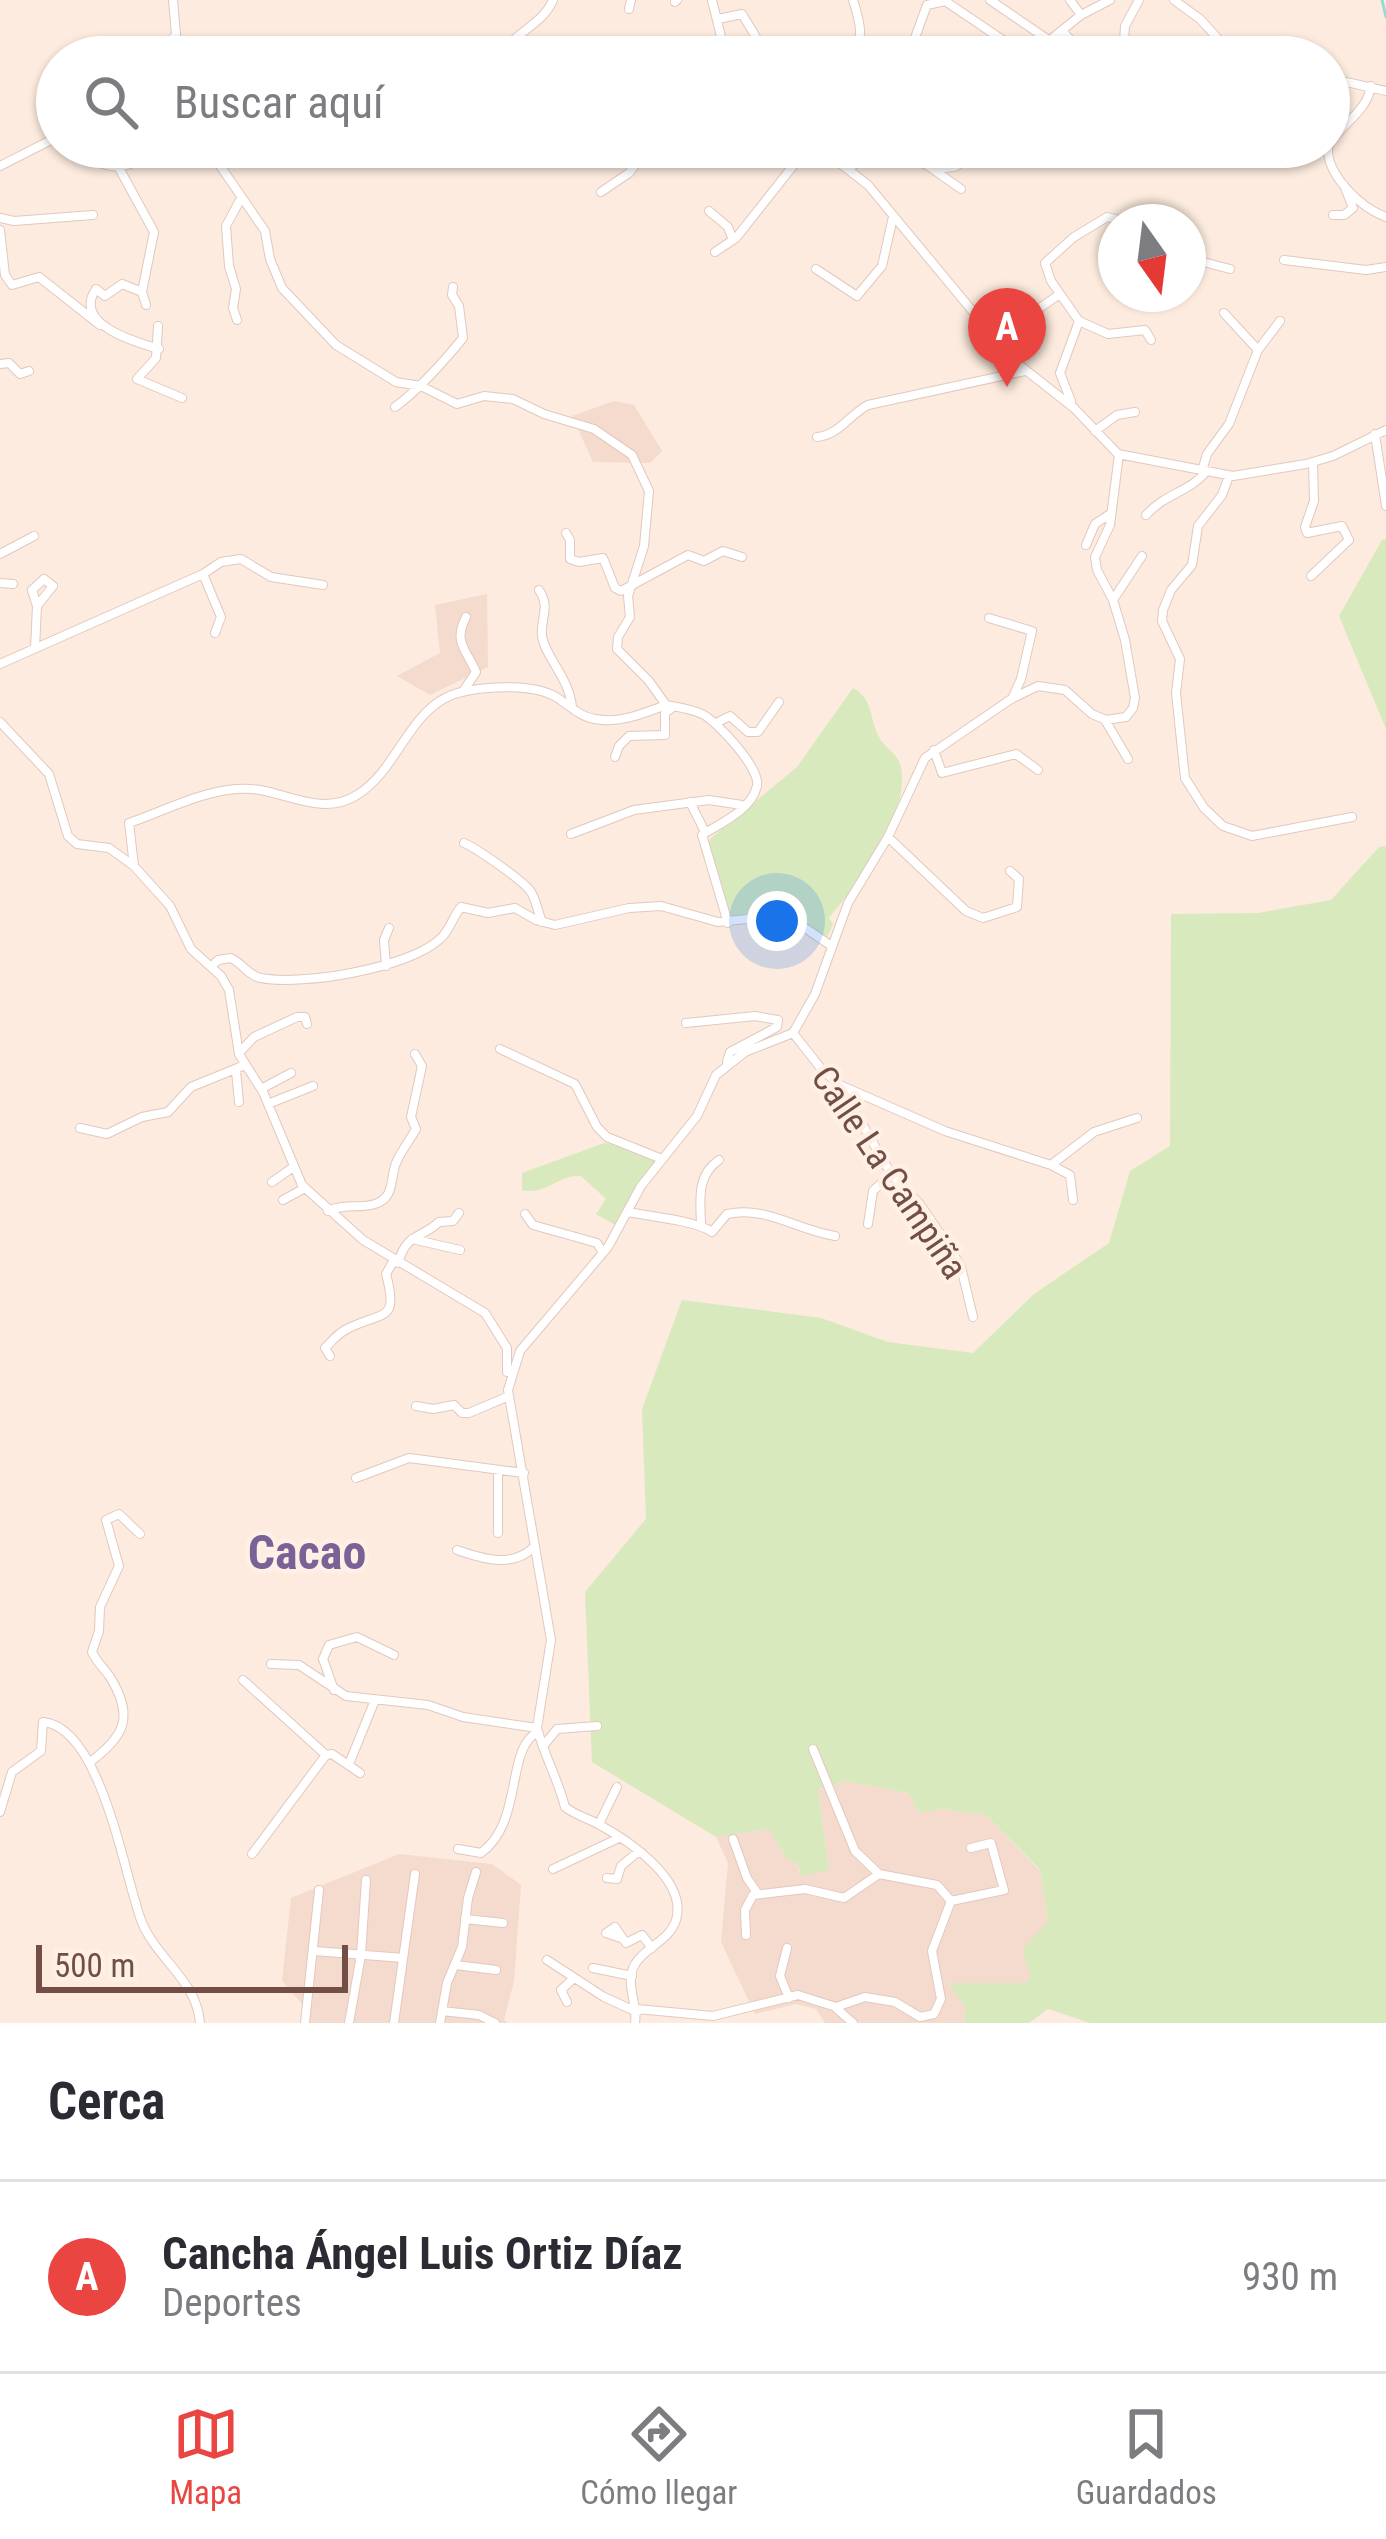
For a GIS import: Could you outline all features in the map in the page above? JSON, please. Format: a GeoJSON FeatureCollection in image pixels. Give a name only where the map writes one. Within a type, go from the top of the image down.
{"type":"FeatureCollection","features":[{"type":"Feature","properties":{"kind":"street"},"geometry":{"type":"LineString","coordinates":[[173,0],[175,36]]}},
{"type":"Feature","properties":{"kind":"street"},"geometry":{"type":"LineString","coordinates":[[518,36],[548,12],[554,0]]}},
{"type":"Feature","properties":{"kind":"street"},"geometry":{"type":"LineString","coordinates":[[712,0],[722,36]]}},
{"type":"Feature","properties":{"kind":"street"},"geometry":{"type":"LineString","coordinates":[[853,0],[862,36]]}},
{"type":"Feature","properties":{"kind":"street"},"geometry":{"type":"LineString","coordinates":[[990,0],[1043,36]]}},
{"type":"Feature","properties":{"kind":"street"},"geometry":{"type":"LineString","coordinates":[[1070,0],[1081,15]]}},
{"type":"Feature","properties":{"kind":"street"},"geometry":{"type":"LineString","coordinates":[[1057,36],[1081,15],[1111,0]]}},
{"type":"Feature","properties":{"kind":"street"},"geometry":{"type":"LineString","coordinates":[[1124,36],[1139,0]]}},
{"type":"Feature","properties":{"kind":"street"},"geometry":{"type":"LineString","coordinates":[[1174,0],[1216,36]]}},
{"type":"Feature","properties":{"kind":"street"},"geometry":{"type":"LineString","coordinates":[[916,36],[927,4],[935,1],[945,2],[998,36]]}},
{"type":"Feature","properties":{"kind":"street"},"geometry":{"type":"LineString","coordinates":[[718,19],[742,14],[755,36]]}},
{"type":"Feature","properties":{"kind":"street"},"geometry":{"type":"LineString","coordinates":[[1062,32],[1066,36]]}},
{"type":"Feature","properties":{"kind":"street"},"geometry":{"type":"LineString","coordinates":[[1350,82],[1386,91]]}},
{"type":"Feature","properties":{"kind":"street"},"geometry":{"type":"LineString","coordinates":[[1350,119],[1365,106],[1371,86]]}},
{"type":"Feature","properties":{"kind":"street"},"geometry":{"type":"LineString","coordinates":[[0,166],[36,148]]}},
{"type":"Feature","properties":{"kind":"street"},"geometry":{"type":"LineString","coordinates":[[119,168],[154,232],[142,292],[146,304]]}},
{"type":"Feature","properties":{"kind":"street"},"geometry":{"type":"LineString","coordinates":[[221,168],[265,231],[282,288],[336,345],[396,382],[422,386],[457,404],[484,396],[513,399],[595,429],[632,455],[649,491],[644,546],[630,590],[630,617],[617,649],[670,705]]}},
{"type":"Feature","properties":{"kind":"street"},"geometry":{"type":"LineString","coordinates":[[601,192],[633,168]]}},
{"type":"Feature","properties":{"kind":"street"},"geometry":{"type":"LineString","coordinates":[[715,252],[734,240],[791,168]]}},
{"type":"Feature","properties":{"kind":"street"},"geometry":{"type":"LineString","coordinates":[[851,168],[1025,371],[1074,408],[1118,454],[1228,476],[1313,462],[1386,430]]}},
{"type":"Feature","properties":{"kind":"street"},"geometry":{"type":"LineString","coordinates":[[932,169],[944,168]]}},
{"type":"Feature","properties":{"kind":"street"},"geometry":{"type":"LineString","coordinates":[[1332,168],[1353,208],[1344,215],[1333,215]]}},
{"type":"Feature","properties":{"kind":"street"},"geometry":{"type":"LineString","coordinates":[[932,169],[961,189]]}},
{"type":"Feature","properties":{"kind":"street"},"geometry":{"type":"LineString","coordinates":[[1343,184],[1384,213]]}},
{"type":"Feature","properties":{"kind":"street"},"geometry":{"type":"LineString","coordinates":[[237,320],[226,226],[240,200]]}},
{"type":"Feature","properties":{"kind":"street"},"geometry":{"type":"LineString","coordinates":[[709,211],[728,227],[734,240]]}},
{"type":"Feature","properties":{"kind":"street"},"geometry":{"type":"LineString","coordinates":[[0,218],[93,215]]}},
{"type":"Feature","properties":{"kind":"street"},"geometry":{"type":"LineString","coordinates":[[816,269],[857,296],[882,266],[893,217]]}},
{"type":"Feature","properties":{"kind":"street"},"geometry":{"type":"LineString","coordinates":[[1098,223],[1045,263],[1079,321],[1108,334],[1145,329],[1151,340]]}},
{"type":"Feature","properties":{"kind":"street"},"geometry":{"type":"LineString","coordinates":[[0,230],[5,275],[12,285],[39,277],[106,329],[159,349]]}},
{"type":"Feature","properties":{"kind":"street"},"geometry":{"type":"LineString","coordinates":[[1284,260],[1366,270],[1386,267]]}},
{"type":"Feature","properties":{"kind":"street"},"geometry":{"type":"LineString","coordinates":[[1206,263],[1230,269]]}},
{"type":"Feature","properties":{"kind":"street"},"geometry":{"type":"LineString","coordinates":[[106,329],[91,307],[92,291],[105,296],[122,284],[142,292]]}},
{"type":"Feature","properties":{"kind":"street"},"geometry":{"type":"LineString","coordinates":[[395,407],[422,386],[463,338],[453,287]]}},
{"type":"Feature","properties":{"kind":"street"},"geometry":{"type":"LineString","coordinates":[[1031,314],[1060,294]]}},
{"type":"Feature","properties":{"kind":"street"},"geometry":{"type":"LineString","coordinates":[[1224,313],[1258,350]]}},
{"type":"Feature","properties":{"kind":"street"},"geometry":{"type":"LineString","coordinates":[[1146,515],[1164,496],[1198,482],[1207,454],[1229,424],[1258,350],[1280,320]]}},
{"type":"Feature","properties":{"kind":"street"},"geometry":{"type":"LineString","coordinates":[[1074,408],[1059,379],[1079,321]]}},
{"type":"Feature","properties":{"kind":"street"},"geometry":{"type":"LineString","coordinates":[[158,326],[156,358],[136,379],[182,398]]}},
{"type":"Feature","properties":{"kind":"street"},"geometry":{"type":"LineString","coordinates":[[0,364],[9,363],[20,374],[29,371]]}},
{"type":"Feature","properties":{"kind":"street"},"geometry":{"type":"LineString","coordinates":[[818,437],[835,433],[868,405],[1025,371]]}},
{"type":"Feature","properties":{"kind":"street"},"geometry":{"type":"LineString","coordinates":[[1095,430],[1117,415],[1135,412]]}},
{"type":"Feature","properties":{"kind":"street"},"geometry":{"type":"LineString","coordinates":[[1375,434],[1386,506]]}},
{"type":"Feature","properties":{"kind":"street"},"geometry":{"type":"LineString","coordinates":[[416,1406],[454,1405],[469,1413],[508,1390],[520,1351],[603,1253],[662,1159],[698,1116],[716,1075],[728,1063],[793,1033],[815,994],[848,903],[888,838],[921,765],[934,750],[1039,686],[1065,690],[1105,720],[1126,717],[1135,698],[1125,640],[1096,557],[1112,513],[1118,454]]}},
{"type":"Feature","properties":{"kind":"street"},"geometry":{"type":"LineString","coordinates":[[1311,575],[1349,540],[1342,526],[1307,533],[1313,462]]}},
{"type":"Feature","properties":{"kind":"street"},"geometry":{"type":"LineString","coordinates":[[1228,476],[1222,495],[1198,526],[1192,565],[1171,590],[1162,610],[1180,659],[1176,693],[1185,778],[1204,808],[1223,826],[1252,836],[1352,817]]}},
{"type":"Feature","properties":{"kind":"street"},"geometry":{"type":"LineString","coordinates":[[1085,545],[1095,524],[1112,513]]}},
{"type":"Feature","properties":{"kind":"street"},"geometry":{"type":"LineString","coordinates":[[566,533],[571,559],[603,558],[615,588],[630,590],[688,555],[704,561],[723,551],[742,557]]}},
{"type":"Feature","properties":{"kind":"street"},"geometry":{"type":"LineString","coordinates":[[0,554],[34,536]]}},
{"type":"Feature","properties":{"kind":"street"},"geometry":{"type":"LineString","coordinates":[[1113,600],[1142,556]]}},
{"type":"Feature","properties":{"kind":"street"},"geometry":{"type":"LineString","coordinates":[[0,649],[5,662],[221,562],[241,559],[271,577],[323,585]]}},
{"type":"Feature","properties":{"kind":"street"},"geometry":{"type":"LineString","coordinates":[[203,574],[220,617],[214,633]]}},
{"type":"Feature","properties":{"kind":"street"},"geometry":{"type":"LineString","coordinates":[[0,584],[14,584]]}},
{"type":"Feature","properties":{"kind":"street"},"geometry":{"type":"LineString","coordinates":[[539,590],[546,600],[542,636],[564,676],[572,709]]}},
{"type":"Feature","properties":{"kind":"street"},"geometry":{"type":"LineString","coordinates":[[35,648],[37,606]]}},
{"type":"Feature","properties":{"kind":"street"},"geometry":{"type":"LineString","coordinates":[[464,691],[476,672],[460,648],[458,636],[466,616]]}},
{"type":"Feature","properties":{"kind":"street"},"geometry":{"type":"LineString","coordinates":[[989,618],[1032,631],[1012,699]]}},
{"type":"Feature","properties":{"kind":"street"},"geometry":{"type":"LineString","coordinates":[[134,866],[129,823],[209,794],[236,788],[322,806],[353,798],[401,746],[422,713],[464,691],[552,694],[590,719],[632,718],[670,705],[704,714],[756,774],[757,789],[732,818],[705,832]]}},
{"type":"Feature","properties":{"kind":"street"},"geometry":{"type":"LineString","coordinates":[[716,723],[730,716],[748,732],[758,732],[779,703]]}},
{"type":"Feature","properties":{"kind":"street"},"geometry":{"type":"LineString","coordinates":[[615,757],[629,736],[665,735],[665,713],[670,705]]}},
{"type":"Feature","properties":{"kind":"street"},"geometry":{"type":"LineString","coordinates":[[1105,720],[1128,759]]}},
{"type":"Feature","properties":{"kind":"street"},"geometry":{"type":"LineString","coordinates":[[0,722],[49,774],[68,836],[76,844],[109,848],[134,866],[170,906],[191,949],[212,965],[229,990],[238,1054],[268,1104],[292,1168],[305,1188],[363,1240],[485,1313],[507,1348],[508,1390],[550,1640],[538,1730],[565,1807],[599,1824],[659,1870],[677,1906],[672,1930],[640,1958],[632,1976],[636,2015]]}},
{"type":"Feature","properties":{"kind":"street"},"geometry":{"type":"LineString","coordinates":[[934,750],[942,773],[1016,754],[1038,770]]}},
{"type":"Feature","properties":{"kind":"street"},"geometry":{"type":"LineString","coordinates":[[571,834],[634,810],[710,800],[744,806]]}},
{"type":"Feature","properties":{"kind":"street"},"geometry":{"type":"LineString","coordinates":[[690,802],[705,832],[703,850],[728,922]]}},
{"type":"Feature","properties":{"kind":"street"},"geometry":{"type":"LineString","coordinates":[[888,838],[966,911],[983,918],[1016,907],[1019,878],[1010,871]]}},
{"type":"Feature","properties":{"kind":"street"},"geometry":{"type":"LineString","coordinates":[[464,843],[478,848],[524,884],[542,922]]}},
{"type":"Feature","properties":{"kind":"street"},"geometry":{"type":"LineString","coordinates":[[212,965],[231,958],[256,978],[278,980],[330,977],[386,966],[444,936],[461,907],[488,914],[515,908],[542,922],[568,924],[629,908],[661,906],[728,922],[786,915],[830,945]]}},
{"type":"Feature","properties":{"kind":"street"},"geometry":{"type":"LineString","coordinates":[[386,966],[384,940],[389,928]]}},
{"type":"Feature","properties":{"kind":"street"},"geometry":{"type":"LineString","coordinates":[[686,1023],[755,1016],[778,1020],[777,1027],[730,1052],[728,1063]]}},
{"type":"Feature","properties":{"kind":"street"},"geometry":{"type":"LineString","coordinates":[[238,1054],[254,1037],[297,1017],[305,1017],[307,1024]]}},
{"type":"Feature","properties":{"kind":"street","name":"Calle La Campiña"},"geometry":{"type":"LineString","coordinates":[[793,1033],[839,1084],[891,1174],[919,1203],[955,1256],[973,1316]]}},
{"type":"Feature","properties":{"kind":"street"},"geometry":{"type":"LineString","coordinates":[[500,1048],[575,1084],[607,1137],[662,1159]]}},
{"type":"Feature","properties":{"kind":"street"},"geometry":{"type":"LineString","coordinates":[[328,1211],[344,1204],[371,1206],[391,1190],[394,1166],[416,1129],[411,1118],[422,1066],[415,1054]]}},
{"type":"Feature","properties":{"kind":"street"},"geometry":{"type":"LineString","coordinates":[[80,1128],[107,1134],[142,1117],[168,1112],[191,1087],[245,1065]]}},
{"type":"Feature","properties":{"kind":"street"},"geometry":{"type":"LineString","coordinates":[[236,1071],[239,1102]]}},
{"type":"Feature","properties":{"kind":"street"},"geometry":{"type":"LineString","coordinates":[[260,1089],[291,1072]]}},
{"type":"Feature","properties":{"kind":"street"},"geometry":{"type":"LineString","coordinates":[[839,1084],[944,1130],[1052,1166],[1070,1175],[1073,1200]]}},
{"type":"Feature","properties":{"kind":"street"},"geometry":{"type":"LineString","coordinates":[[268,1104],[313,1086]]}},
{"type":"Feature","properties":{"kind":"street"},"geometry":{"type":"LineString","coordinates":[[1052,1166],[1094,1132],[1137,1118]]}},
{"type":"Feature","properties":{"kind":"street"},"geometry":{"type":"LineString","coordinates":[[701,1224],[702,1178],[719,1160]]}},
{"type":"Feature","properties":{"kind":"street"},"geometry":{"type":"LineString","coordinates":[[272,1182],[292,1168]]}},
{"type":"Feature","properties":{"kind":"street"},"geometry":{"type":"LineString","coordinates":[[868,1224],[873,1191],[891,1174]]}},
{"type":"Feature","properties":{"kind":"street"},"geometry":{"type":"LineString","coordinates":[[283,1200],[305,1188]]}},
{"type":"Feature","properties":{"kind":"street"},"geometry":{"type":"LineString","coordinates":[[294,1194],[294,1206]]}},
{"type":"Feature","properties":{"kind":"street"},"geometry":{"type":"LineString","coordinates":[[627,1212],[676,1224],[701,1224],[712,1232],[727,1214],[760,1210],[789,1225],[835,1236]]}},
{"type":"Feature","properties":{"kind":"street"},"geometry":{"type":"LineString","coordinates":[[330,1356],[325,1348],[343,1331],[390,1311],[393,1298],[386,1274],[403,1246],[439,1222],[453,1221],[459,1213]]}},
{"type":"Feature","properties":{"kind":"street"},"geometry":{"type":"LineString","coordinates":[[525,1214],[533,1226],[597,1243],[603,1253]]}},
{"type":"Feature","properties":{"kind":"street"},"geometry":{"type":"LineString","coordinates":[[412,1239],[460,1250]]}},
{"type":"Feature","properties":{"kind":"street"},"geometry":{"type":"LineString","coordinates":[[356,1478],[409,1458],[524,1473]]}},
{"type":"Feature","properties":{"kind":"street"},"geometry":{"type":"LineString","coordinates":[[498,1470],[498,1533]]}},
{"type":"Feature","properties":{"kind":"street"},"geometry":{"type":"LineString","coordinates":[[90,1762],[118,1741],[124,1728],[111,1678],[92,1652],[100,1607],[119,1566],[106,1520],[119,1514],[140,1534]]}},
{"type":"Feature","properties":{"kind":"street"},"geometry":{"type":"LineString","coordinates":[[457,1550],[494,1560],[522,1558],[533,1548]]}},
{"type":"Feature","properties":{"kind":"street"},"geometry":{"type":"LineString","coordinates":[[334,1691],[322,1659],[329,1646],[357,1637],[394,1655]]}},
{"type":"Feature","properties":{"kind":"street"},"geometry":{"type":"LineString","coordinates":[[271,1664],[299,1665],[334,1691],[428,1705],[463,1717],[538,1730]]}},
{"type":"Feature","properties":{"kind":"street"},"geometry":{"type":"LineString","coordinates":[[243,1680],[326,1756]]}},
{"type":"Feature","properties":{"kind":"street"},"geometry":{"type":"LineString","coordinates":[[350,1764],[375,1700]]}},
{"type":"Feature","properties":{"kind":"street"},"geometry":{"type":"LineString","coordinates":[[0,1812],[12,1772],[41,1751],[43,1722],[70,1735],[90,1762],[113,1814],[142,1923],[185,1982],[200,2023]]}},
{"type":"Feature","properties":{"kind":"street"},"geometry":{"type":"LineString","coordinates":[[543,1746],[557,1729],[597,1726]]}},
{"type":"Feature","properties":{"kind":"street"},"geometry":{"type":"LineString","coordinates":[[458,1849],[484,1853],[494,1842],[512,1809],[518,1761],[528,1737],[538,1730]]}},
{"type":"Feature","properties":{"kind":"street"},"geometry":{"type":"LineString","coordinates":[[814,1749],[855,1851],[879,1874],[937,1885],[951,1901]]}},
{"type":"Feature","properties":{"kind":"street"},"geometry":{"type":"LineString","coordinates":[[252,1854],[326,1756],[332,1754],[360,1773]]}},
{"type":"Feature","properties":{"kind":"street"},"geometry":{"type":"LineString","coordinates":[[599,1824],[617,1787]]}},
{"type":"Feature","properties":{"kind":"street"},"geometry":{"type":"LineString","coordinates":[[553,1869],[619,1838]]}},
{"type":"Feature","properties":{"kind":"street"},"geometry":{"type":"LineString","coordinates":[[733,1839],[758,1894]]}},
{"type":"Feature","properties":{"kind":"street"},"geometry":{"type":"LineString","coordinates":[[951,1901],[1004,1890],[991,1843],[971,1848]]}},
{"type":"Feature","properties":{"kind":"street"},"geometry":{"type":"LineString","coordinates":[[607,1878],[617,1879],[621,1866],[638,1852]]}},
{"type":"Feature","properties":{"kind":"street"},"geometry":{"type":"LineString","coordinates":[[440,2023],[462,1947],[476,1872]]}},
{"type":"Feature","properties":{"kind":"street"},"geometry":{"type":"LineString","coordinates":[[394,2023],[415,1874]]}},
{"type":"Feature","properties":{"kind":"street"},"geometry":{"type":"LineString","coordinates":[[746,1935],[747,1903],[758,1894],[805,1889],[844,1898],[879,1874]]}},
{"type":"Feature","properties":{"kind":"street"},"geometry":{"type":"LineString","coordinates":[[349,2023],[362,1955],[366,1880]]}},
{"type":"Feature","properties":{"kind":"street"},"geometry":{"type":"LineString","coordinates":[[305,2023],[319,1890]]}},
{"type":"Feature","properties":{"kind":"street"},"geometry":{"type":"LineString","coordinates":[[836,2007],[865,1997],[895,2002],[920,2017],[934,2014],[941,1999],[932,1952],[951,1901]]}},
{"type":"Feature","properties":{"kind":"street"},"geometry":{"type":"LineString","coordinates":[[465,1918],[503,1923]]}},
{"type":"Feature","properties":{"kind":"street"},"geometry":{"type":"LineString","coordinates":[[621,1938],[626,1943],[642,1935],[652,1948]]}},
{"type":"Feature","properties":{"kind":"street"},"geometry":{"type":"LineString","coordinates":[[787,1948],[780,1976],[790,1998]]}},
{"type":"Feature","properties":{"kind":"street"},"geometry":{"type":"LineString","coordinates":[[315,1951],[404,1958]]}},
{"type":"Feature","properties":{"kind":"street"},"geometry":{"type":"LineString","coordinates":[[547,1960],[636,2015],[713,2016],[812,1997],[836,2007],[853,2023]]}},
{"type":"Feature","properties":{"kind":"street"},"geometry":{"type":"LineString","coordinates":[[455,1965],[496,1970]]}},
{"type":"Feature","properties":{"kind":"street"},"geometry":{"type":"LineString","coordinates":[[593,1968],[632,1976]]}},
{"type":"Feature","properties":{"kind":"street"},"geometry":{"type":"LineString","coordinates":[[567,2002],[561,1990],[574,1978]]}},
{"type":"Feature","properties":{"kind":"street"},"geometry":{"type":"LineString","coordinates":[[442,2011],[491,2018],[495,2023]]}},
{"type":"Feature","properties":{"kind":"shaded area"},"geometry":{"type":"Polygon","coordinates":[[[614,401],[634,405],[662,451],[650,463],[593,462],[572,416],[614,401]]]}},
{"type":"Feature","properties":{"kind":"shaded area"},"geometry":{"type":"Polygon","coordinates":[[[487,594],[488,667],[430,695],[397,676],[440,653],[435,605],[487,594]]]}},
{"type":"Feature","properties":{"kind":"shaded area"},"geometry":{"type":"Polygon","coordinates":[[[845,1781],[908,1793],[919,1813],[940,1809],[986,1815],[1040,1871],[1048,1921],[1032,1977],[1025,1983],[951,1983],[965,2007],[964,2023],[825,2023],[816,2009],[796,2004],[755,2014],[721,1942],[728,1863],[716,1837],[769,1829],[786,1858],[798,1864],[800,1875],[829,1869],[818,1789],[845,1781]]]}},
{"type":"Feature","properties":{"kind":"shaded area"},"geometry":{"type":"Polygon","coordinates":[[[399,1854],[492,1864],[521,1885],[514,1981],[504,2020],[508,2023],[301,2023],[303,2005],[282,1981],[291,1898],[399,1854]]]}},
{"type":"Feature","properties":{"kind":"green space"},"geometry":{"type":"Polygon","coordinates":[[[1386,539],[1386,729],[1339,616],[1386,539]]]}},
{"type":"Feature","properties":{"kind":"green space"},"geometry":{"type":"Polygon","coordinates":[[[853,688],[865,698],[879,737],[901,767],[898,806],[880,847],[829,918],[833,924],[827,938],[784,911],[730,919],[707,845],[797,767],[853,688]]]}},
{"type":"Feature","properties":{"kind":"green space"},"geometry":{"type":"Polygon","coordinates":[[[1386,846],[1386,2023],[1090,2023],[1048,2009],[1029,2023],[964,2023],[965,2007],[949,1983],[1025,1983],[1031,1977],[1022,1950],[1048,1921],[1040,1870],[986,1815],[940,1809],[919,1813],[908,1793],[845,1781],[818,1789],[829,1870],[801,1876],[798,1864],[786,1858],[769,1829],[716,1837],[592,1762],[585,1592],[646,1519],[642,1409],[682,1300],[821,1318],[888,1342],[973,1353],[1034,1294],[1109,1243],[1130,1171],[1170,1146],[1171,914],[1258,913],[1331,900],[1379,847],[1386,846]]]}},
{"type":"Feature","properties":{"kind":"green space"},"geometry":{"type":"Polygon","coordinates":[[[604,1143],[661,1156],[641,1181],[617,1226],[596,1214],[606,1199],[581,1176],[538,1190],[522,1190],[522,1173],[604,1143]]]}},
{"type":"Feature","properties":{"kind":"waterway"},"geometry":{"type":"LineString","coordinates":[[1382,0],[1386,17]]}},
{"type":"Feature","properties":{"kind":"place","name":"Cancha Ángel Luis Ortiz Díaz"},"geometry":{"type":"Point","coordinates":[1007,387]}},
{"type":"Feature","properties":{"kind":"district","name":"Cacao"},"geometry":{"type":"Point","coordinates":[307,1552]}}]}
